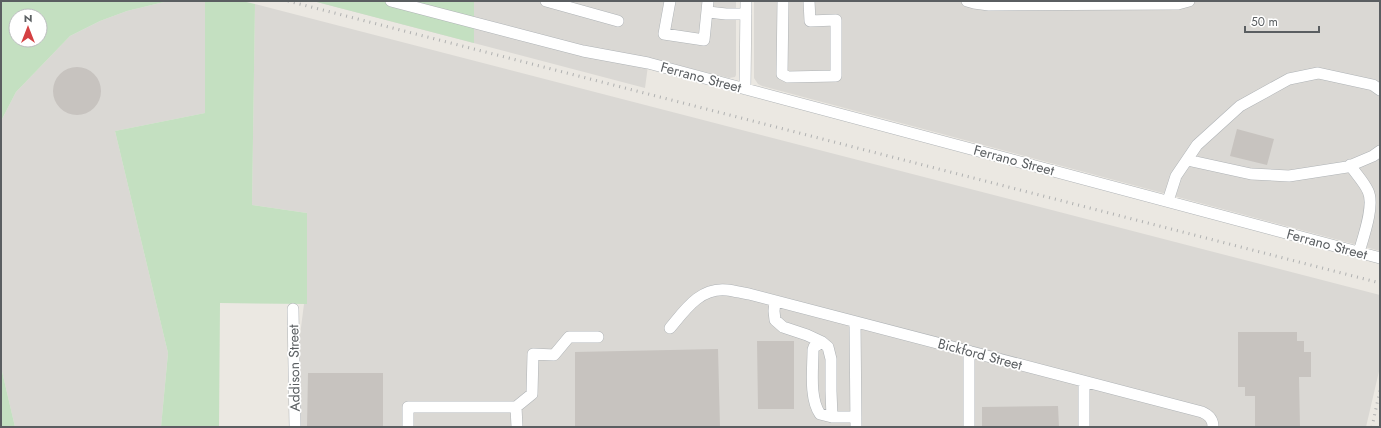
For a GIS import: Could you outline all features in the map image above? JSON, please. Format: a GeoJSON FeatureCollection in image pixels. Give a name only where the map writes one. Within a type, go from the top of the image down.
{"type":"FeatureCollection","features":[{"type":"Feature","properties":{"kind":"street","name":"Ferrano Street"},"geometry":{"type":"LineString","coordinates":[[391,1],[583,51],[648,63],[1380,258]]}},
{"type":"Feature","properties":{"kind":"street"},"geometry":{"type":"LineString","coordinates":[[546,1],[618,21]]}},
{"type":"Feature","properties":{"kind":"street"},"geometry":{"type":"LineString","coordinates":[[670,1],[664,34],[704,40],[708,6],[726,14],[746,14]]}},
{"type":"Feature","properties":{"kind":"street"},"geometry":{"type":"LineString","coordinates":[[745,89],[746,1]]}},
{"type":"Feature","properties":{"kind":"street"},"geometry":{"type":"LineString","coordinates":[[783,1],[782,74],[788,77],[836,76],[836,20],[810,20],[809,1]]}},
{"type":"Feature","properties":{"kind":"street"},"geometry":{"type":"LineString","coordinates":[[967,1],[974,4],[989,5],[1178,4],[1189,1]]}},
{"type":"Feature","properties":{"kind":"street"},"geometry":{"type":"LineString","coordinates":[[1168,201],[1176,176],[1197,145],[1240,106],[1289,79],[1318,74],[1373,85],[1380,90]]}},
{"type":"Feature","properties":{"kind":"street"},"geometry":{"type":"LineString","coordinates":[[1187,160],[1251,174],[1289,176],[1350,165],[1373,156],[1380,151]]}},
{"type":"Feature","properties":{"kind":"street"},"geometry":{"type":"LineString","coordinates":[[1350,165],[1369,192],[1370,207],[1359,252]]}},
{"type":"Feature","properties":{"kind":"street","name":"Bickford Street"},"geometry":{"type":"LineString","coordinates":[[670,328],[690,303],[708,292],[726,290],[749,294],[1202,412],[1211,422]]}},
{"type":"Feature","properties":{"kind":"street"},"geometry":{"type":"LineString","coordinates":[[775,301],[775,320],[783,326],[822,342],[828,347],[832,359],[830,391],[832,417]]}},
{"type":"Feature","properties":{"kind":"street","name":"Addison Street"},"geometry":{"type":"LineString","coordinates":[[293,309],[295,427]]}},
{"type":"Feature","properties":{"kind":"street"},"geometry":{"type":"LineString","coordinates":[[822,342],[814,347],[813,350],[813,400],[815,408],[820,414],[856,422],[855,322]]}},
{"type":"Feature","properties":{"kind":"street"},"geometry":{"type":"LineString","coordinates":[[408,427],[408,407],[516,407],[532,394],[533,354],[554,355],[569,336],[598,337]]}},
{"type":"Feature","properties":{"kind":"street"},"geometry":{"type":"LineString","coordinates":[[969,351],[969,427]]}},
{"type":"Feature","properties":{"kind":"street"},"geometry":{"type":"LineString","coordinates":[[1084,382],[1084,427]]}},
{"type":"Feature","properties":{"kind":"street"},"geometry":{"type":"LineString","coordinates":[[516,407],[516,427]]}},
{"type":"Feature","properties":{"kind":"shaded area"},"geometry":{"type":"Polygon","coordinates":[[[313,1],[736,1],[736,75],[735,77],[729,78],[649,58],[645,88],[313,1]]]}},
{"type":"Feature","properties":{"kind":"shaded area"},"geometry":{"type":"Polygon","coordinates":[[[754,1],[1380,1],[1380,251],[762,86],[758,84],[754,78],[754,1]]]}},
{"type":"Feature","properties":{"kind":"shaded area"},"geometry":{"type":"Polygon","coordinates":[[[164,2],[205,2],[205,113],[115,131],[168,353],[161,427],[15,427],[1,367],[1,121],[16,92],[70,36],[100,21],[127,11],[164,2]]]}},
{"type":"Feature","properties":{"kind":"shaded area"},"geometry":{"type":"Polygon","coordinates":[[[255,4],[1380,295],[1380,367],[1366,427],[299,427],[298,351],[304,304],[306,304],[307,213],[252,205],[255,4]]]}},
{"type":"Feature","properties":{"kind":"green space"},"geometry":{"type":"Polygon","coordinates":[[[1,1],[242,1],[255,4],[252,205],[307,213],[307,304],[220,303],[219,427],[161,427],[168,353],[115,131],[205,113],[205,2],[164,2],[127,11],[100,21],[70,36],[16,92],[1,121],[1,1]]]}},
{"type":"Feature","properties":{"kind":"green space"},"geometry":{"type":"Polygon","coordinates":[[[313,1],[474,1],[474,43],[313,1]]]}},
{"type":"Feature","properties":{"kind":"green space"},"geometry":{"type":"Polygon","coordinates":[[[1,367],[15,427],[1,427],[1,367]]]}},
{"type":"Feature","properties":{"kind":"building"},"geometry":{"type":"Polygon","coordinates":[[[77,67],[86,69],[94,74],[99,82],[101,91],[99,100],[94,108],[86,113],[77,115],[68,113],[60,108],[55,100],[53,91],[55,82],[60,74],[68,69],[77,67]]]}},
{"type":"Feature","properties":{"kind":"building"},"geometry":{"type":"Polygon","coordinates":[[[1237,129],[1274,139],[1267,165],[1230,156],[1237,129]]]}},
{"type":"Feature","properties":{"kind":"building"},"geometry":{"type":"Polygon","coordinates":[[[1238,332],[1297,332],[1297,341],[1304,341],[1304,352],[1311,352],[1311,377],[1299,377],[1300,427],[1255,427],[1255,396],[1245,396],[1245,387],[1238,387],[1238,332]]]}},
{"type":"Feature","properties":{"kind":"building"},"geometry":{"type":"Polygon","coordinates":[[[757,341],[794,341],[794,409],[758,409],[757,341]]]}},
{"type":"Feature","properties":{"kind":"building"},"geometry":{"type":"Polygon","coordinates":[[[718,349],[720,427],[575,427],[575,352],[718,349]]]}},
{"type":"Feature","properties":{"kind":"building"},"geometry":{"type":"Polygon","coordinates":[[[308,373],[383,373],[383,427],[307,427],[308,373]]]}},
{"type":"Feature","properties":{"kind":"building"},"geometry":{"type":"Polygon","coordinates":[[[1058,406],[1059,427],[982,427],[982,407],[1058,406]]]}},
{"type":"Feature","properties":{"kind":"railway"},"geometry":{"type":"LineString","coordinates":[[288,1],[1380,283]]}},
{"type":"Feature","properties":{"kind":"railway"},"geometry":{"type":"LineString","coordinates":[[1372,427],[1380,390]]}}]}
